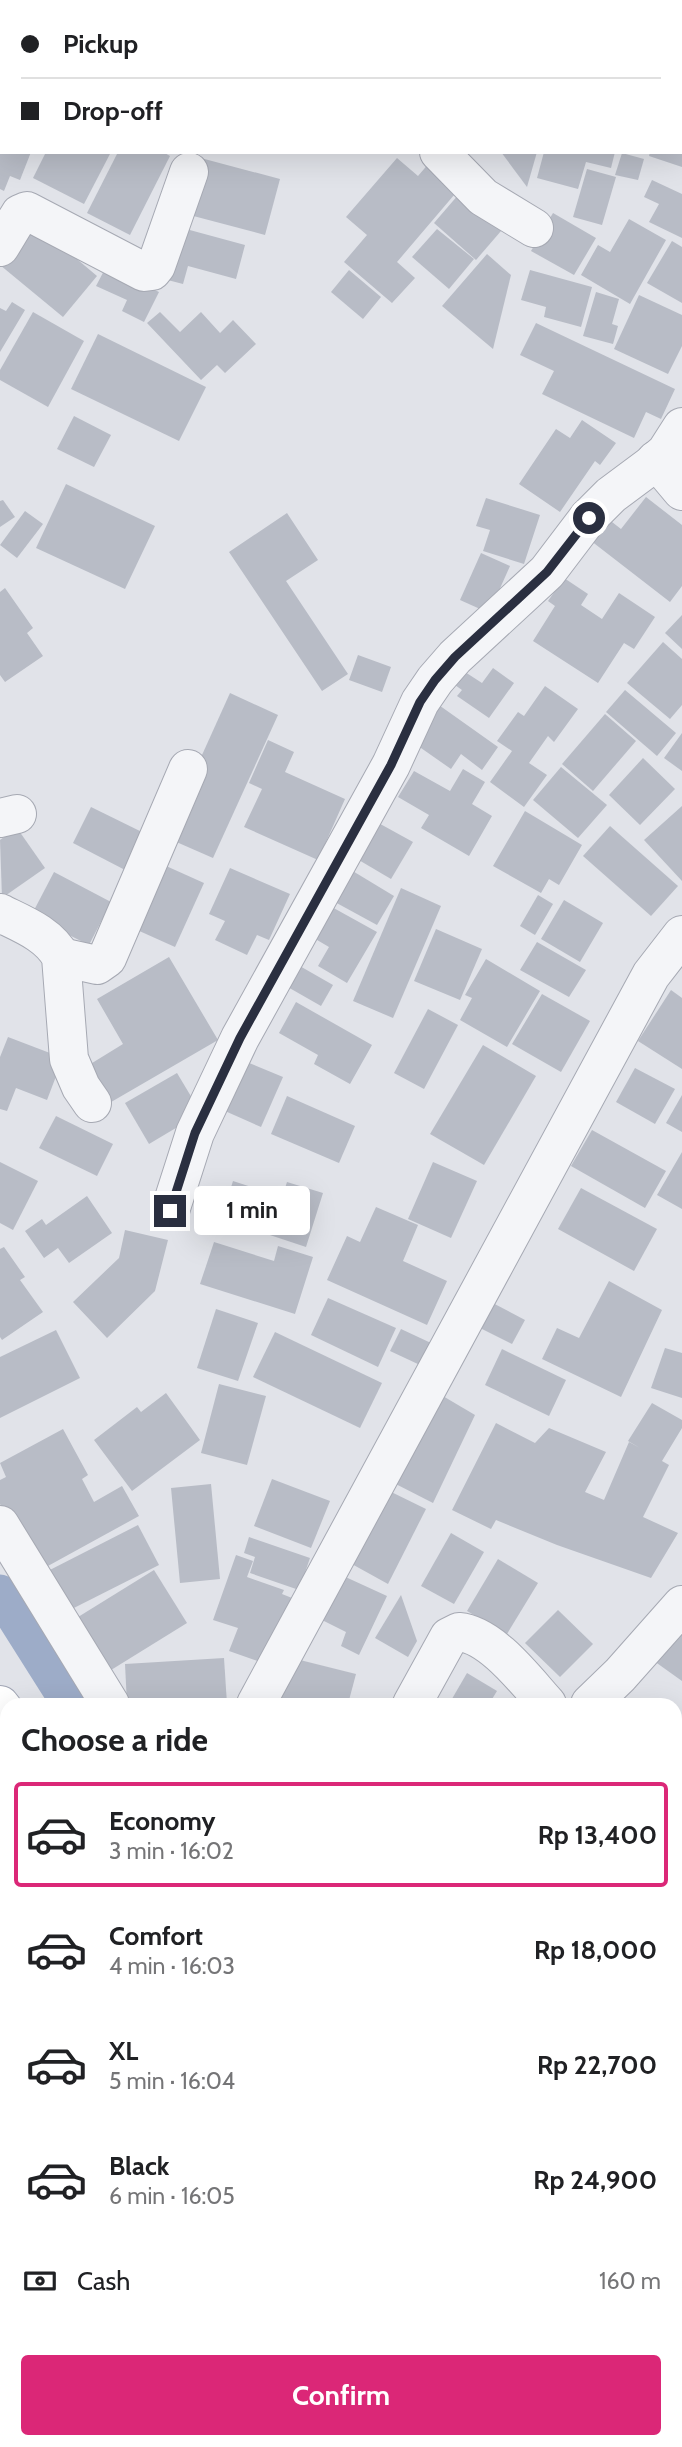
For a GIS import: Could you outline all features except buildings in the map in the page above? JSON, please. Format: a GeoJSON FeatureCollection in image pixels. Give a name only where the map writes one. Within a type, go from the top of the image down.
{"type":"FeatureCollection","features":[{"type":"Feature","properties":{"kind":"street"},"geometry":{"type":"LineString","coordinates":[[441,154],[483,197],[534,228]]}},
{"type":"Feature","properties":{"kind":"street"},"geometry":{"type":"LineString","coordinates":[[0,247],[20,214],[27,211],[144,272],[152,271],[156,267],[189,172]]}},
{"type":"Feature","properties":{"kind":"street"},"geometry":{"type":"LineString","coordinates":[[170,1211],[195,1133],[240,1038],[391,765],[420,702],[455,657],[547,572],[589,518],[611,495],[656,460],[672,444],[682,427]]}},
{"type":"Feature","properties":{"kind":"street"},"geometry":{"type":"LineString","coordinates":[[656,460],[682,491]]}},
{"type":"Feature","properties":{"kind":"street"},"geometry":{"type":"LineString","coordinates":[[61,957],[97,965],[107,958],[188,769]]}},
{"type":"Feature","properties":{"kind":"street"},"geometry":{"type":"LineString","coordinates":[[0,913],[42,935],[55,946],[61,957],[69,1059],[81,1087],[92,1103]]}},
{"type":"Feature","properties":{"kind":"street"},"geometry":{"type":"LineString","coordinates":[[260,1698],[650,975],[682,935]]}},
{"type":"Feature","properties":{"kind":"street"},"geometry":{"type":"LineString","coordinates":[[0,1525],[106,1698]]}},
{"type":"Feature","properties":{"kind":"street"},"geometry":{"type":"LineString","coordinates":[[606,1698],[628,1690],[682,1605]]}},
{"type":"Feature","properties":{"kind":"street"},"geometry":{"type":"LineString","coordinates":[[415,1698],[449,1637],[459,1632],[474,1636],[494,1648],[541,1698]]}},
{"type":"Feature","properties":{"kind":"waterway"},"geometry":{"type":"LineString","coordinates":[[0,1593],[66,1698]]}},
{"type":"Feature","properties":{"kind":"route"},"geometry":{"type":"LineString","coordinates":[[170,1211],[195,1133],[240,1038],[391,765],[420,702],[455,657],[547,572],[589,518]]}}]}
